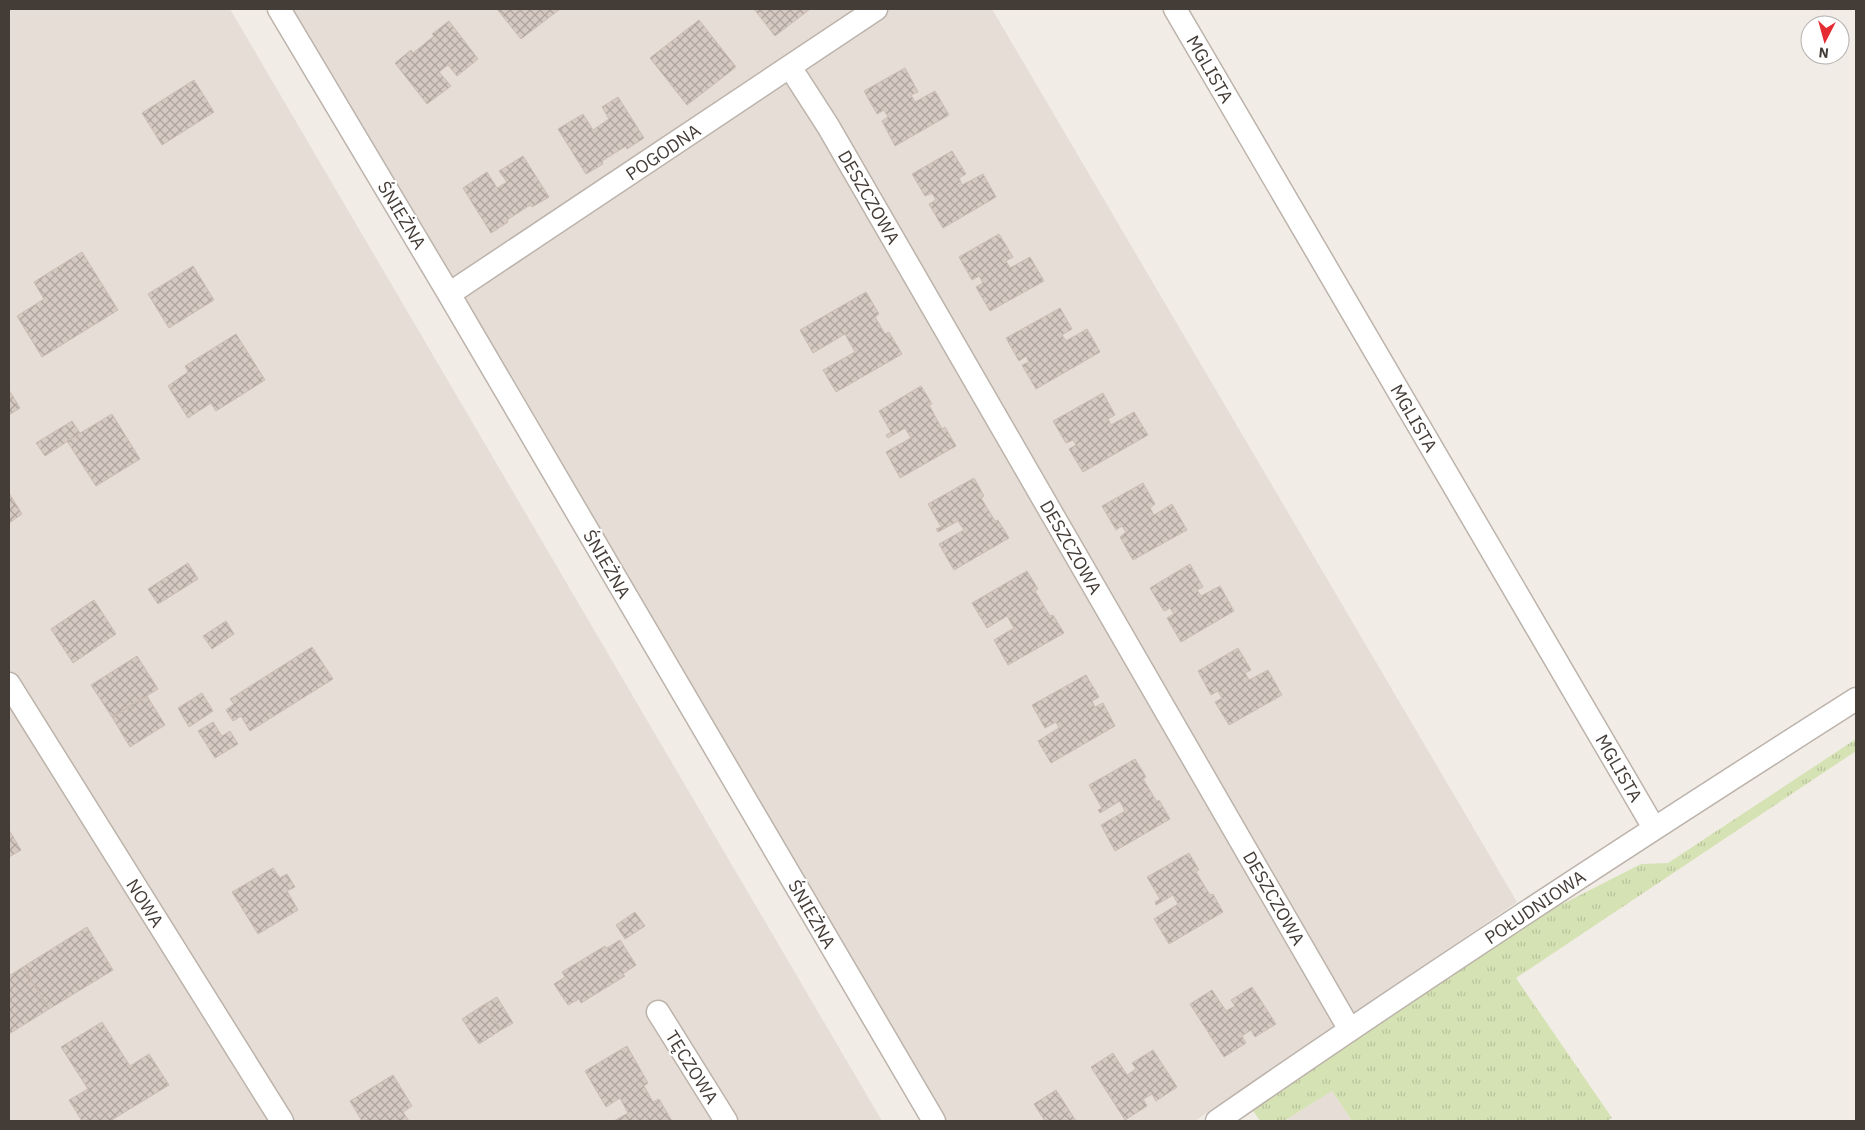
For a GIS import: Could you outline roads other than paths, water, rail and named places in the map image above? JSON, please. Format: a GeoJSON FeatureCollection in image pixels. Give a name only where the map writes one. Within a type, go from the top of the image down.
{"type":"FeatureCollection","features":[{"type":"Feature","properties":{"kind":"street","name":"ŚNIEŻNA"},"geometry":{"type":"LineString","coordinates":[[279,9],[449,294],[934,1121]]}},
{"type":"Feature","properties":{"kind":"street","name":"POGODNA"},"geometry":{"type":"LineString","coordinates":[[449,294],[876,9]]}},
{"type":"Feature","properties":{"kind":"street","name":"MGLISTA"},"geometry":{"type":"LineString","coordinates":[[1175,9],[1654,828]]}},
{"type":"Feature","properties":{"kind":"street","name":"DESZCZOWA"},"geometry":{"type":"LineString","coordinates":[[790,67],[838,143],[1350,1030]]}},
{"type":"Feature","properties":{"kind":"street","name":"NOWA"},"geometry":{"type":"LineString","coordinates":[[9,684],[282,1121]]}},
{"type":"Feature","properties":{"kind":"street","name":"POŁUDNIOWA"},"geometry":{"type":"LineString","coordinates":[[1217,1121],[1350,1030],[1654,828],[1856,699]]}},
{"type":"Feature","properties":{"kind":"street","name":"TĘCZOWA"},"geometry":{"type":"LineString","coordinates":[[658,1012],[726,1121]]}}]}
